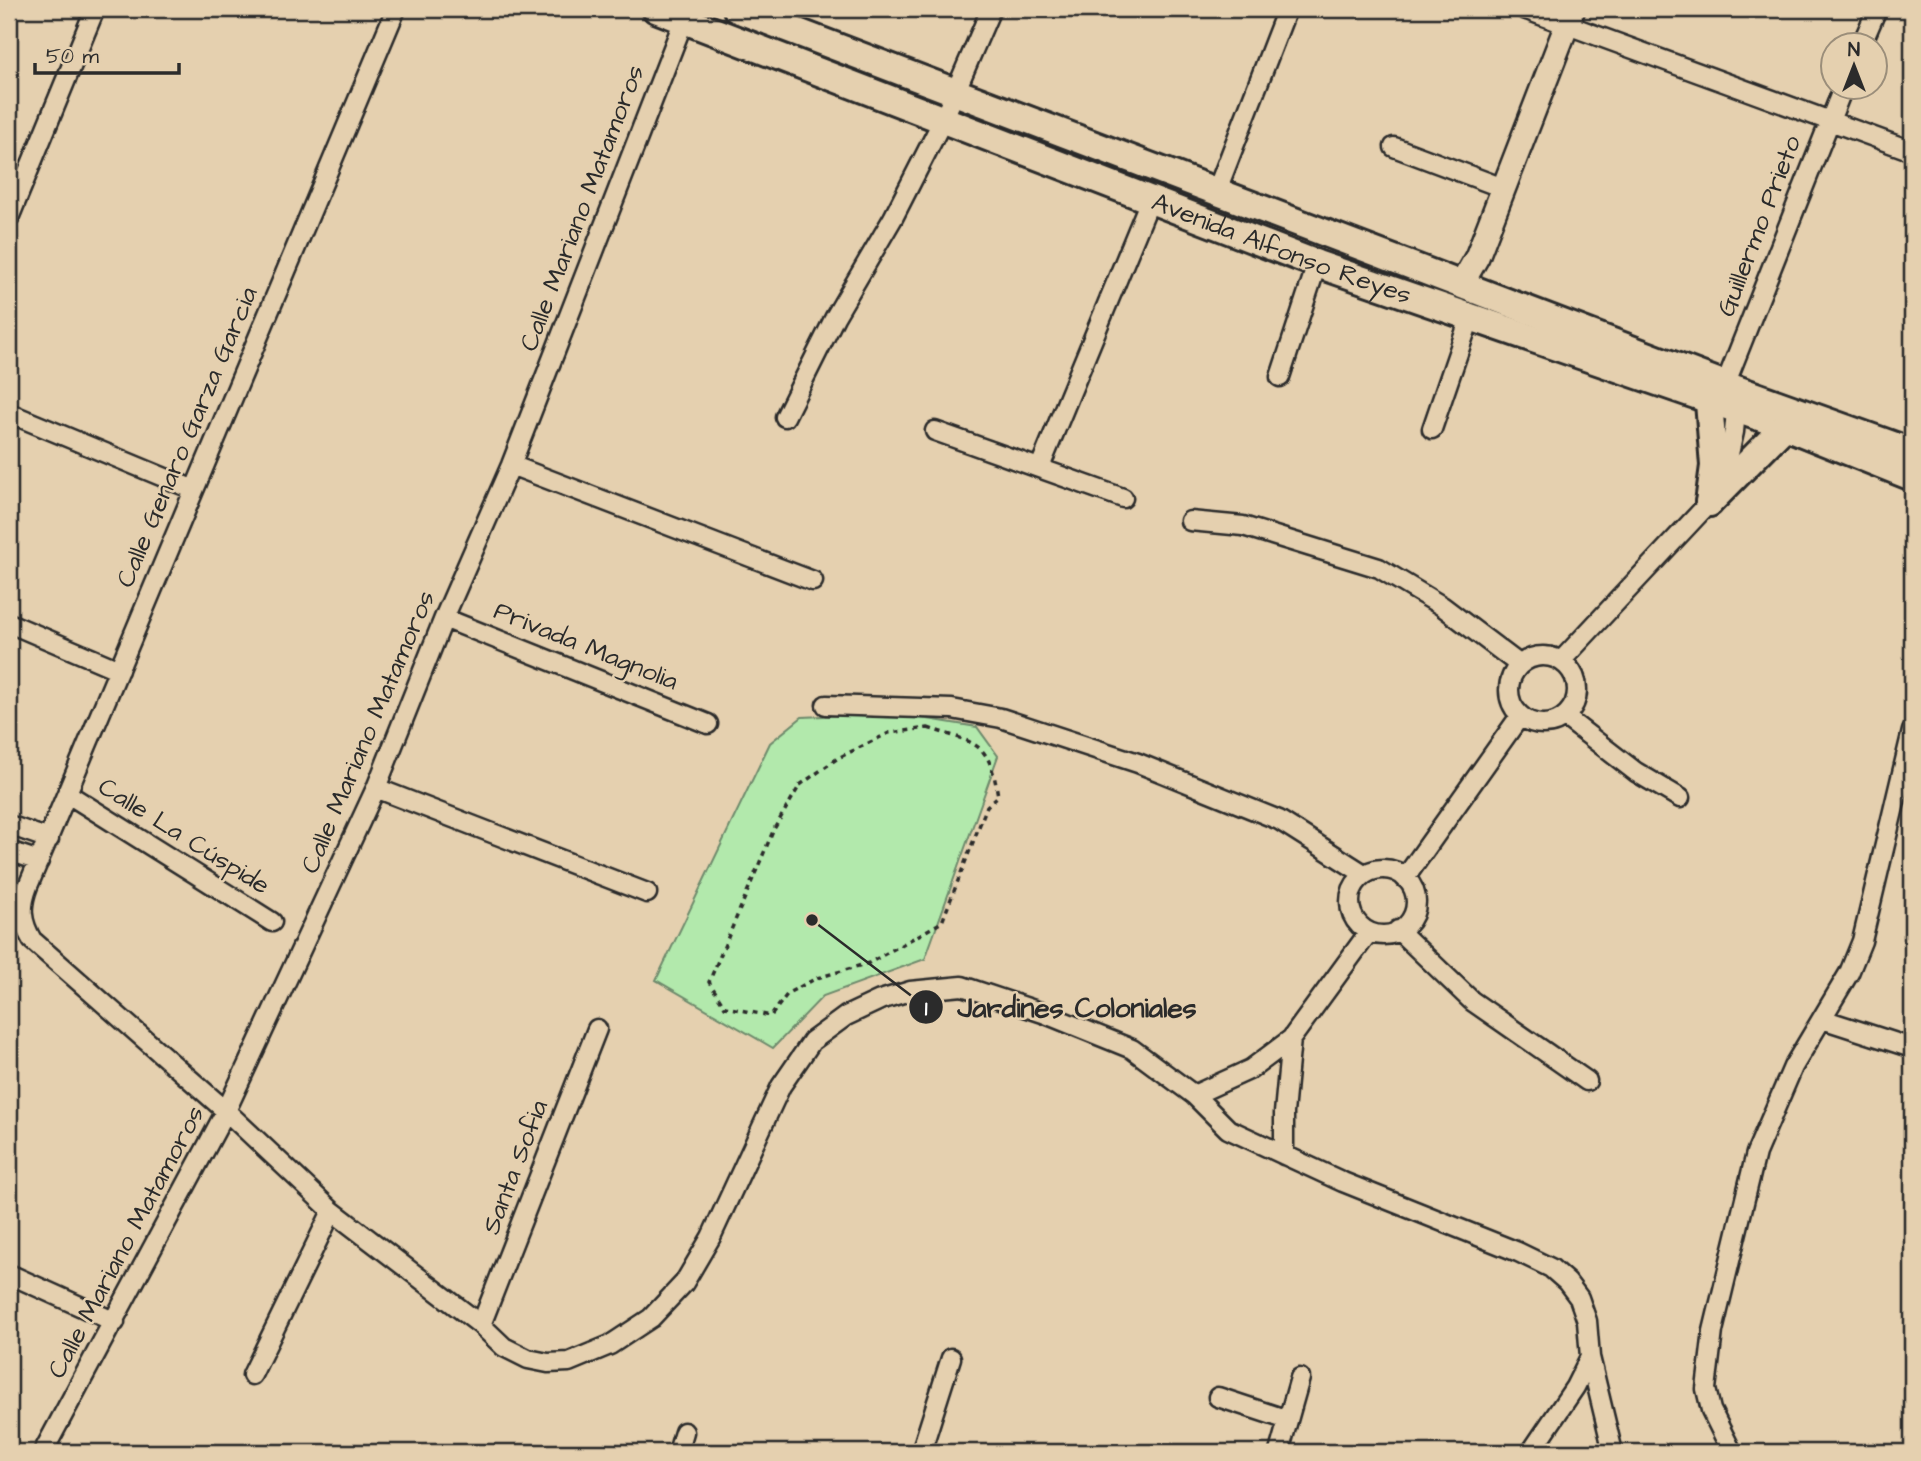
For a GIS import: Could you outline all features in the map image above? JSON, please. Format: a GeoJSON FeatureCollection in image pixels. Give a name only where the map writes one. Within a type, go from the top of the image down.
{"type":"FeatureCollection","features":[{"type":"Feature","properties":{"kind":"main road","name":"Avenida Alfonso Reyes"},"geometry":{"type":"LineString","coordinates":[[656,9],[686,15],[1317,264],[1470,318],[1912,452]]}},
{"type":"Feature","properties":{"kind":"main road","name":"Avenida Alfonso Reyes"},"geometry":{"type":"LineString","coordinates":[[737,9],[1462,283],[1717,393],[1736,411],[1785,426],[1912,477]]}},
{"type":"Feature","properties":{"kind":"main road"},"geometry":{"type":"LineString","coordinates":[[1317,264],[1360,264],[1439,282],[1462,283]]}},
{"type":"Feature","properties":{"kind":"main road"},"geometry":{"type":"LineString","coordinates":[[1709,503],[1714,466],[1717,393]]}},
{"type":"Feature","properties":{"kind":"main road"},"geometry":{"type":"LineString","coordinates":[[1709,503],[1785,426]]}},
{"type":"Feature","properties":{"kind":"street"},"geometry":{"type":"LineString","coordinates":[[9,218],[17,174],[95,9]]}},
{"type":"Feature","properties":{"kind":"street","name":"Calle Genaro Garza Garcia"},"geometry":{"type":"LineString","coordinates":[[396,9],[192,489],[28,886],[22,913],[23,925],[32,940],[226,1111],[332,1211],[481,1325],[504,1347],[528,1359],[548,1363],[569,1362],[611,1345],[651,1318],[684,1283],[711,1237],[793,1065],[812,1041],[846,1016],[880,1000],[910,991],[961,986],[1042,1013],[1132,1049],[1194,1095],[1228,1129],[1412,1211],[1518,1251],[1551,1268],[1567,1282],[1579,1298],[1587,1321],[1590,1357],[1613,1452]]}},
{"type":"Feature","properties":{"kind":"street"},"geometry":{"type":"LineString","coordinates":[[785,417],[835,317],[893,218],[944,118],[991,9]]}},
{"type":"Feature","properties":{"kind":"street"},"geometry":{"type":"LineString","coordinates":[[1217,190],[1287,9]]}},
{"type":"Feature","properties":{"kind":"street"},"geometry":{"type":"LineString","coordinates":[[1524,9],[1569,17],[1912,151]]}},
{"type":"Feature","properties":{"kind":"street"},"geometry":{"type":"LineString","coordinates":[[1867,32],[1877,9]]}},
{"type":"Feature","properties":{"kind":"street","name":"Calle Mariano Matamoros"},"geometry":{"type":"LineString","coordinates":[[43,1452],[226,1111],[376,788],[444,618],[511,465],[686,15]]}},
{"type":"Feature","properties":{"kind":"street"},"geometry":{"type":"LineString","coordinates":[[1462,283],[1477,257],[1569,17]]}},
{"type":"Feature","properties":{"kind":"street","name":"Guillermo Prieto"},"geometry":{"type":"LineString","coordinates":[[1717,393],[1837,102]]}},
{"type":"Feature","properties":{"kind":"street"},"geometry":{"type":"LineString","coordinates":[[1394,147],[1503,188]]}},
{"type":"Feature","properties":{"kind":"street"},"geometry":{"type":"LineString","coordinates":[[1040,467],[1151,198]]}},
{"type":"Feature","properties":{"kind":"street"},"geometry":{"type":"LineString","coordinates":[[1280,377],[1317,264]]}},
{"type":"Feature","properties":{"kind":"street"},"geometry":{"type":"LineString","coordinates":[[1432,429],[1470,318]]}},
{"type":"Feature","properties":{"kind":"street"},"geometry":{"type":"LineString","coordinates":[[1561,661],[1709,503],[1728,458],[1736,411]]}},
{"type":"Feature","properties":{"kind":"street"},"geometry":{"type":"LineString","coordinates":[[9,414],[192,489]]}},
{"type":"Feature","properties":{"kind":"street"},"geometry":{"type":"LineString","coordinates":[[935,432],[1123,498]]}},
{"type":"Feature","properties":{"kind":"street"},"geometry":{"type":"LineString","coordinates":[[511,465],[813,581]]}},
{"type":"Feature","properties":{"kind":"street"},"geometry":{"type":"LineString","coordinates":[[1190,521],[1243,526],[1379,568],[1442,606],[1520,665]]}},
{"type":"Feature","properties":{"kind":"street","name":"Privada Magnolia"},"geometry":{"type":"LineString","coordinates":[[444,618],[708,724]]}},
{"type":"Feature","properties":{"kind":"street"},"geometry":{"type":"LineString","coordinates":[[9,623],[119,670]]}},
{"type":"Feature","properties":{"kind":"street"},"geometry":{"type":"LineString","coordinates":[[1540,656],[1561,661],[1577,680],[1575,706],[1565,717],[1548,724],[1538,724],[1520,716],[1511,705],[1511,677],[1520,665],[1540,656]]}},
{"type":"Feature","properties":{"kind":"street"},"geometry":{"type":"LineString","coordinates":[[826,705],[952,709],[1001,718],[1138,763],[1279,820],[1364,874]]}},
{"type":"Feature","properties":{"kind":"street"},"geometry":{"type":"LineString","coordinates":[[1405,878],[1520,716]]}},
{"type":"Feature","properties":{"kind":"street"},"geometry":{"type":"LineString","coordinates":[[1565,717],[1636,772],[1680,798]]}},
{"type":"Feature","properties":{"kind":"street"},"geometry":{"type":"LineString","coordinates":[[1732,1452],[1710,1410],[1706,1389],[1713,1331],[1756,1153],[1793,1067],[1849,973],[1862,941],[1904,810],[1912,731]]}},
{"type":"Feature","properties":{"kind":"street"},"geometry":{"type":"LineString","coordinates":[[376,788],[647,893]]}},
{"type":"Feature","properties":{"kind":"street","name":"Calle La Cúspide"},"geometry":{"type":"LineString","coordinates":[[68,794],[272,922]]}},
{"type":"Feature","properties":{"kind":"street"},"geometry":{"type":"LineString","coordinates":[[9,825],[49,839]]}},
{"type":"Feature","properties":{"kind":"street"},"geometry":{"type":"LineString","coordinates":[[9,851],[38,861]]}},
{"type":"Feature","properties":{"kind":"street"},"geometry":{"type":"LineString","coordinates":[[1385,869],[1405,878],[1415,895],[1415,906],[1406,924],[1398,930],[1379,934],[1369,932],[1358,923],[1351,911],[1350,898],[1354,885],[1364,874],[1385,869]]}},
{"type":"Feature","properties":{"kind":"street"},"geometry":{"type":"LineString","coordinates":[[1398,930],[1472,1001],[1587,1081]]}},
{"type":"Feature","properties":{"kind":"street"},"geometry":{"type":"LineString","coordinates":[[1194,1095],[1251,1069],[1291,1039],[1369,932]]}},
{"type":"Feature","properties":{"kind":"street"},"geometry":{"type":"LineString","coordinates":[[1822,1019],[1912,1048]]}},
{"type":"Feature","properties":{"kind":"street","name":"Santa Sofia"},"geometry":{"type":"LineString","coordinates":[[481,1325],[597,1029]]}},
{"type":"Feature","properties":{"kind":"street"},"geometry":{"type":"LineString","coordinates":[[1284,1155],[1284,1113],[1291,1039]]}},
{"type":"Feature","properties":{"kind":"street"},"geometry":{"type":"LineString","coordinates":[[252,1375],[332,1211]]}},
{"type":"Feature","properties":{"kind":"street"},"geometry":{"type":"LineString","coordinates":[[9,1274],[115,1322]]}},
{"type":"Feature","properties":{"kind":"street"},"geometry":{"type":"LineString","coordinates":[[1531,1452],[1575,1387],[1590,1357]]}},
{"type":"Feature","properties":{"kind":"street"},"geometry":{"type":"LineString","coordinates":[[921,1452],[951,1358]]}},
{"type":"Feature","properties":{"kind":"street"},"geometry":{"type":"LineString","coordinates":[[1279,1452],[1300,1378]]}},
{"type":"Feature","properties":{"kind":"street"},"geometry":{"type":"LineString","coordinates":[[1219,1397],[1288,1420]]}},
{"type":"Feature","properties":{"kind":"street"},"geometry":{"type":"LineString","coordinates":[[678,1452],[684,1432]]}},
{"type":"Feature","properties":{"kind":"path"},"geometry":{"type":"LineString","coordinates":[[928,728],[976,744],[993,763],[998,796],[987,806],[942,922],[870,963],[817,978],[788,993],[771,1016],[725,1007],[709,982],[774,829],[800,785],[838,758],[889,733],[928,728]]}},
{"type":"Feature","properties":{"kind":"green space"},"geometry":{"type":"Polygon","coordinates":[[[891,713],[977,727],[998,756],[925,959],[823,996],[773,1048],[656,980],[770,743],[802,717],[891,713]]]}},
{"type":"Feature","properties":{"kind":"place","name":"Jardines Coloniales"},"geometry":{"type":"Point","coordinates":[812,920]}}]}
